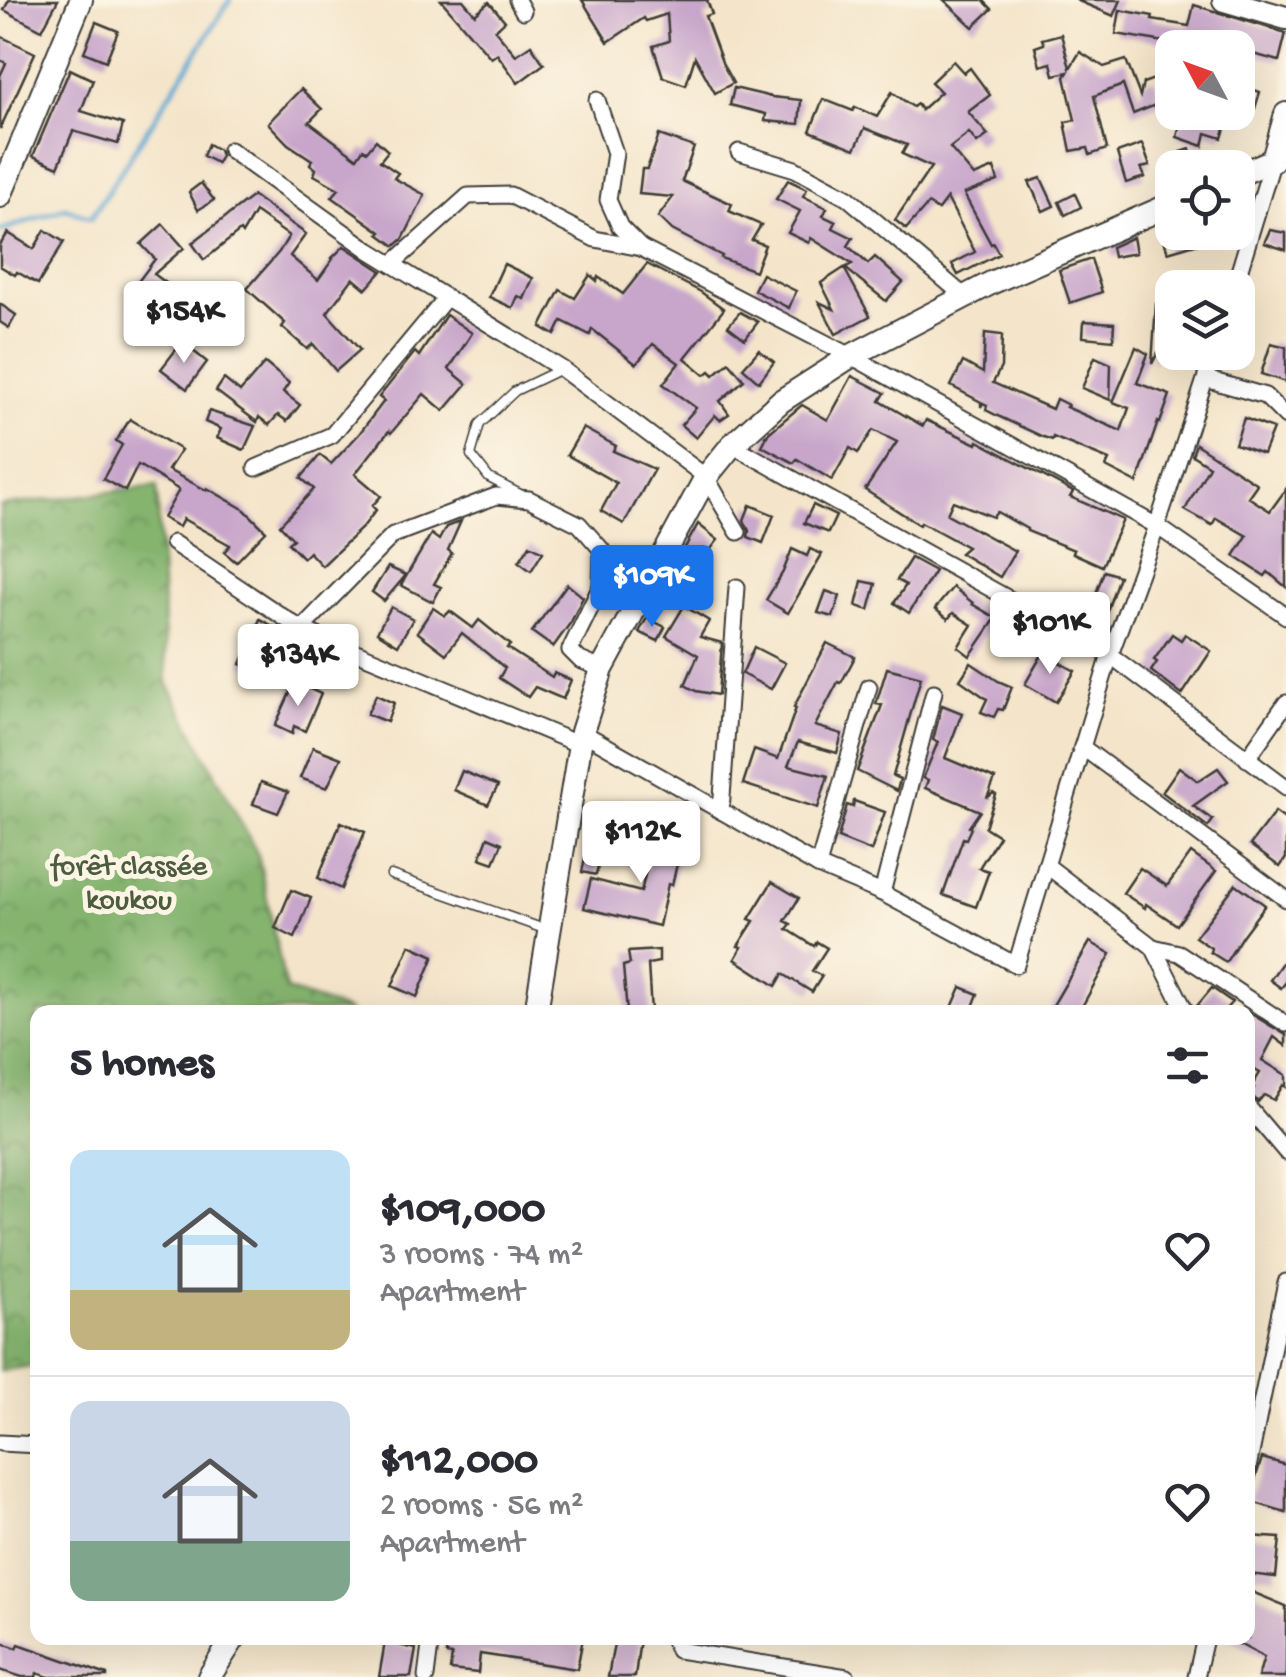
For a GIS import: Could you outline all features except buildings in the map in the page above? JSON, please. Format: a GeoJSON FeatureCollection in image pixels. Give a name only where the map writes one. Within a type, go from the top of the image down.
{"type":"FeatureCollection","features":[{"type":"Feature","properties":{"kind":"street"},"geometry":{"type":"LineString","coordinates":[[0,196],[82,0]]}},
{"type":"Feature","properties":{"kind":"street"},"geometry":{"type":"LineString","coordinates":[[1224,0],[1286,18]]}},
{"type":"Feature","properties":{"kind":"street"},"geometry":{"type":"LineString","coordinates":[[597,100],[615,153],[608,200],[620,226],[641,248]]}},
{"type":"Feature","properties":{"kind":"street"},"geometry":{"type":"LineString","coordinates":[[1239,270],[1286,114]]}},
{"type":"Feature","properties":{"kind":"street"},"geometry":{"type":"LineString","coordinates":[[230,150],[369,250],[562,369],[706,477],[738,532]]}},
{"type":"Feature","properties":{"kind":"street"},"geometry":{"type":"LineString","coordinates":[[739,152],[795,169],[847,197],[965,296]]}},
{"type":"Feature","properties":{"kind":"street"},"geometry":{"type":"LineString","coordinates":[[1255,168],[1273,160]]}},
{"type":"Feature","properties":{"kind":"street"},"geometry":{"type":"LineString","coordinates":[[392,264],[468,196],[510,195],[596,239],[641,248],[851,356],[1157,526],[1286,616]]}},
{"type":"Feature","properties":{"kind":"street"},"geometry":{"type":"LineString","coordinates":[[537,1005],[581,738],[602,669],[706,477],[732,445],[781,400],[851,356],[993,282],[1155,211]]}},
{"type":"Feature","properties":{"kind":"street"},"geometry":{"type":"LineString","coordinates":[[256,468],[332,435],[446,298]]}},
{"type":"Feature","properties":{"kind":"street"},"geometry":{"type":"LineString","coordinates":[[173,543],[301,629],[581,738],[818,866],[882,893],[1016,965],[1110,654],[1209,370]]}},
{"type":"Feature","properties":{"kind":"street"},"geometry":{"type":"LineString","coordinates":[[1206,380],[1265,396],[1286,417]]}},
{"type":"Feature","properties":{"kind":"street"},"geometry":{"type":"LineString","coordinates":[[732,445],[1110,654],[1286,788]]}},
{"type":"Feature","properties":{"kind":"street"},"geometry":{"type":"LineString","coordinates":[[301,629],[393,535],[496,496],[528,499],[580,524],[602,550],[601,586],[570,650],[580,660],[602,669]]}},
{"type":"Feature","properties":{"kind":"street"},"geometry":{"type":"LineString","coordinates":[[721,811],[738,587]]}},
{"type":"Feature","properties":{"kind":"street"},"geometry":{"type":"LineString","coordinates":[[818,866],[868,687]]}},
{"type":"Feature","properties":{"kind":"street"},"geometry":{"type":"LineString","coordinates":[[882,893],[934,692]]}},
{"type":"Feature","properties":{"kind":"street"},"geometry":{"type":"LineString","coordinates":[[1247,759],[1286,703]]}},
{"type":"Feature","properties":{"kind":"street"},"geometry":{"type":"LineString","coordinates":[[1082,747],[1286,899]]}},
{"type":"Feature","properties":{"kind":"street"},"geometry":{"type":"LineString","coordinates":[[1046,865],[1153,948],[1182,1005]]}},
{"type":"Feature","properties":{"kind":"street"},"geometry":{"type":"LineString","coordinates":[[1153,948],[1179,953],[1286,1024]]}},
{"type":"Feature","properties":{"kind":"street"},"geometry":{"type":"LineString","coordinates":[[1255,1115],[1286,1152]]}},
{"type":"Feature","properties":{"kind":"street"},"geometry":{"type":"LineString","coordinates":[[1255,1434],[1286,1282]]}},
{"type":"Feature","properties":{"kind":"street"},"geometry":{"type":"LineString","coordinates":[[0,1443],[30,1445]]}},
{"type":"Feature","properties":{"kind":"street"},"geometry":{"type":"LineString","coordinates":[[209,1677],[230,1645]]}},
{"type":"Feature","properties":{"kind":"street"},"geometry":{"type":"LineString","coordinates":[[426,1677],[430,1645]]}},
{"type":"Feature","properties":{"kind":"street"},"geometry":{"type":"LineString","coordinates":[[676,1645],[678,1650],[847,1677]]}},
{"type":"Feature","properties":{"kind":"street"},"geometry":{"type":"LineString","coordinates":[[1196,1677],[1203,1645]]}},
{"type":"Feature","properties":{"kind":"lane"},"geometry":{"type":"LineString","coordinates":[[528,499],[488,478],[471,454],[480,424],[514,391],[562,369]]}},
{"type":"Feature","properties":{"kind":"lane"},"geometry":{"type":"LineString","coordinates":[[391,875],[550,930]]}},
{"type":"Feature","properties":{"kind":"green space","name":"forêt classée koukou"},"geometry":{"type":"Polygon","coordinates":[[[157,486],[167,682],[258,855],[286,990],[330,1005],[30,1005],[30,1366],[0,1371],[0,506],[157,486]]]}},
{"type":"Feature","properties":{"kind":"waterway"},"geometry":{"type":"LineString","coordinates":[[0,231],[65,208],[91,218],[230,0]]}}]}
